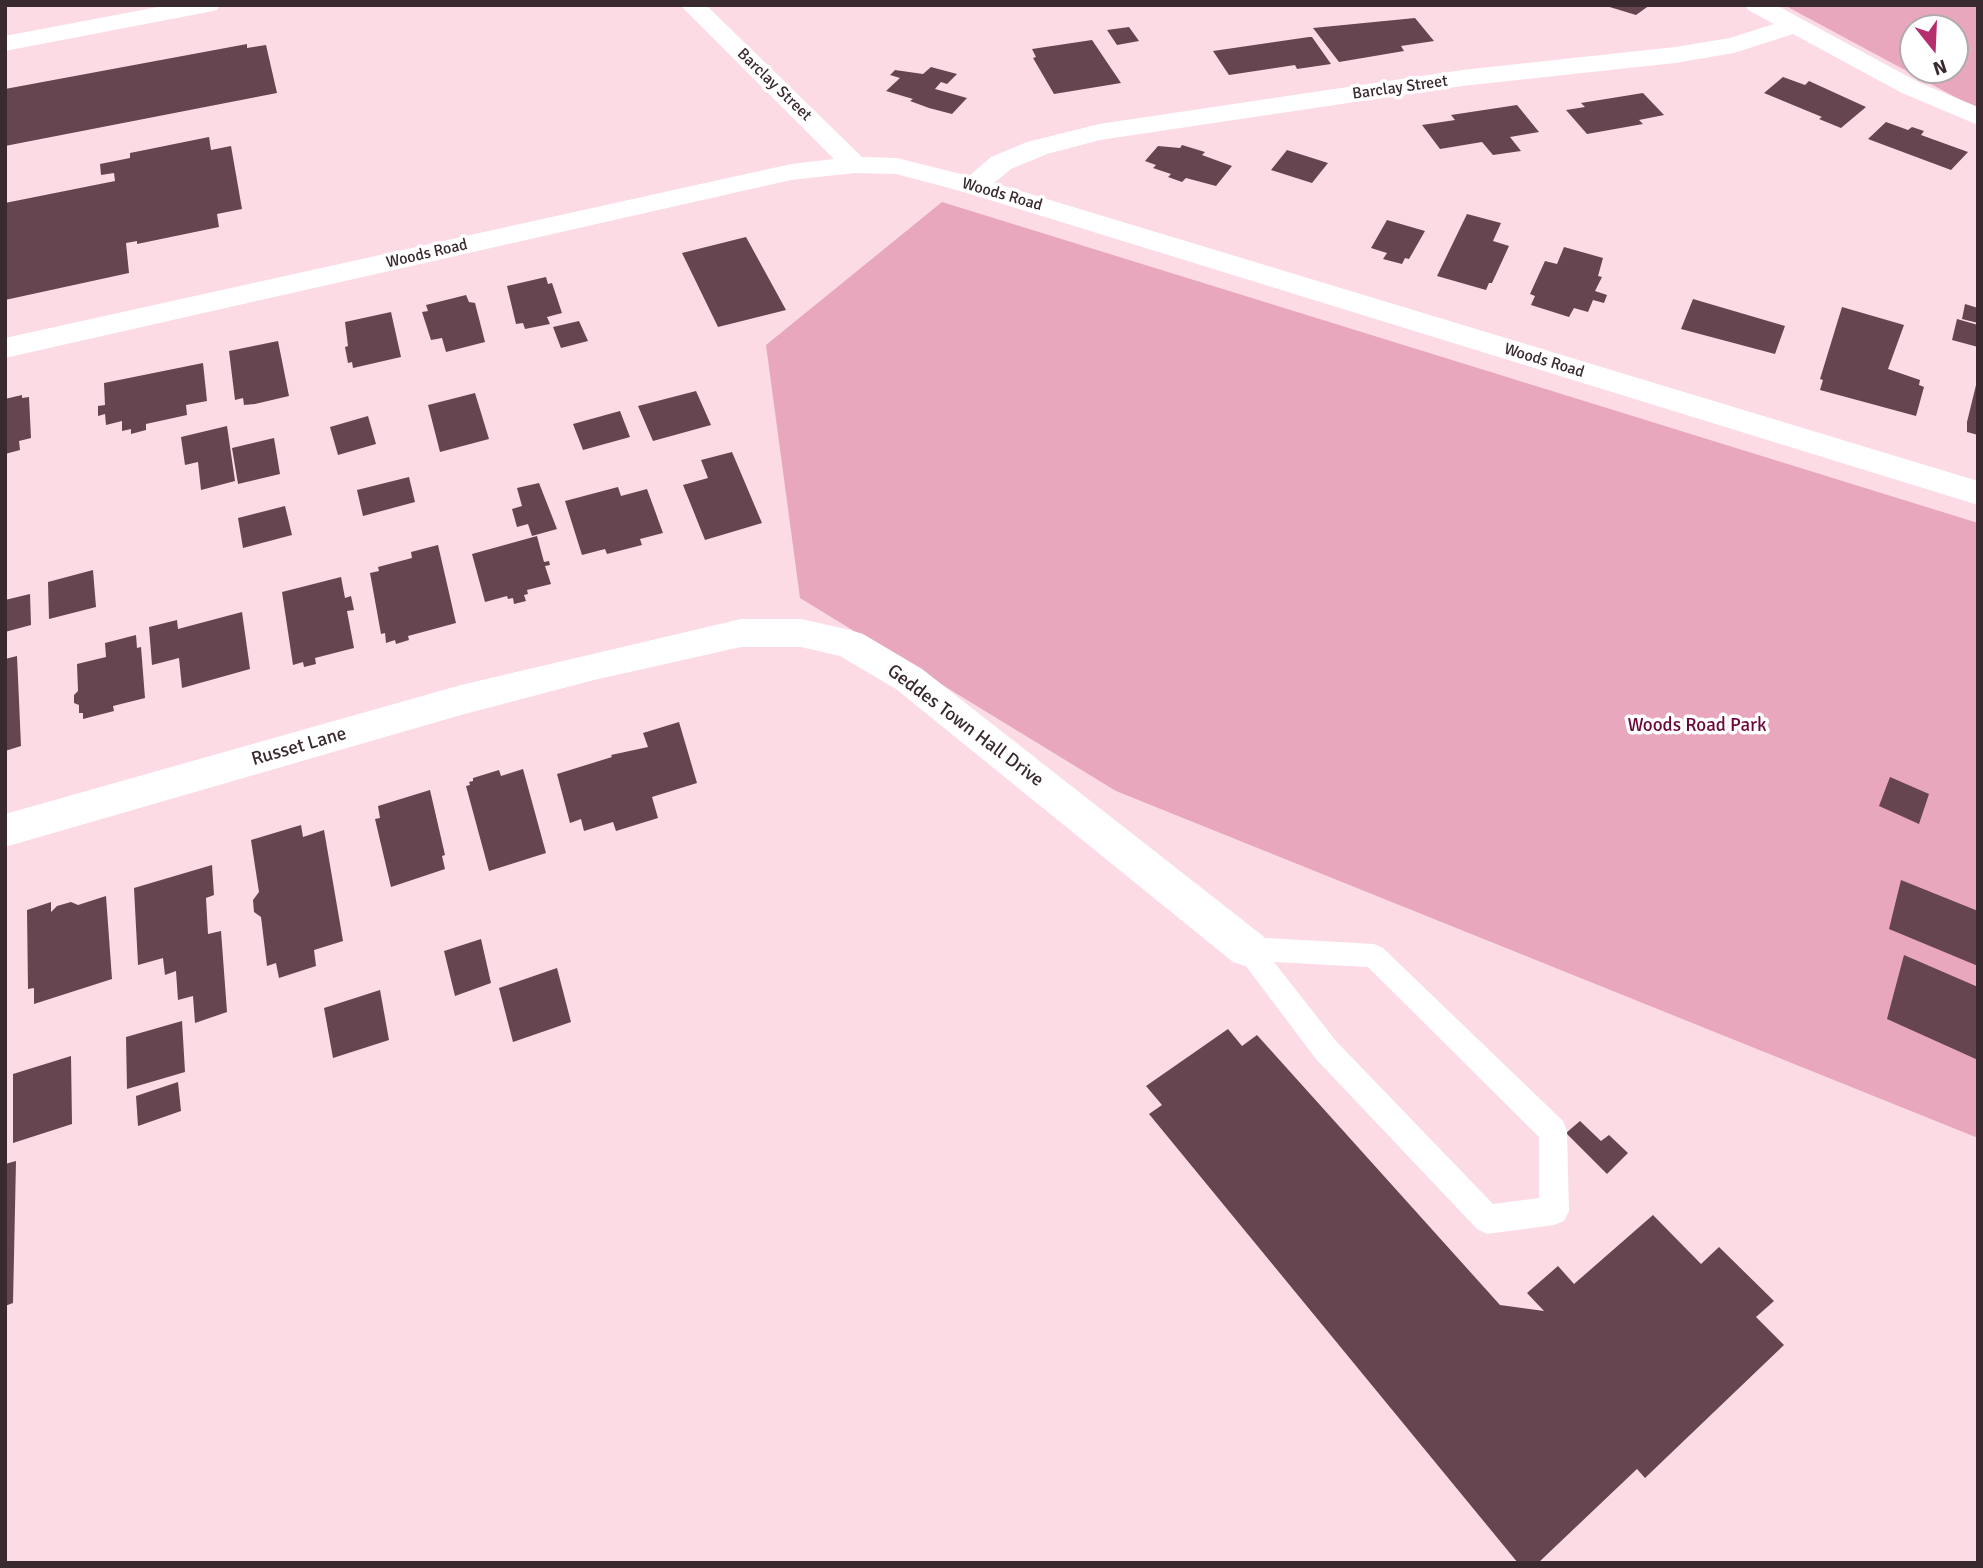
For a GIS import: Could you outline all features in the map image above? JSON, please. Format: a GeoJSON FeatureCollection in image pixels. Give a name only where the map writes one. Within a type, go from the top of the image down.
{"type":"FeatureCollection","features":[{"type":"Feature","properties":{"kind":"street"},"geometry":{"type":"LineString","coordinates":[[5,44],[208,5]]}},
{"type":"Feature","properties":{"kind":"street","name":"Barclay Street"},"geometry":{"type":"LineString","coordinates":[[692,5],[855,165]]}},
{"type":"Feature","properties":{"kind":"street"},"geometry":{"type":"LineString","coordinates":[[1757,5],[1911,88],[1978,117]]}},
{"type":"Feature","properties":{"kind":"street","name":"Barclay Street"},"geometry":{"type":"LineString","coordinates":[[974,186],[1001,163],[1037,148],[1099,132],[1462,78],[1675,55],[1734,45],[1766,37],[1793,26]]}},
{"type":"Feature","properties":{"kind":"street","name":"Woods Road"},"geometry":{"type":"LineString","coordinates":[[5,348],[791,172],[855,165],[897,166],[974,186],[1978,493]]}},
{"type":"Feature","properties":{"kind":"street","name":"Geddes Town Hall Drive"},"geometry":{"type":"LineString","coordinates":[[594,666],[741,633],[801,633],[850,644],[909,679],[1248,949]]}},
{"type":"Feature","properties":{"kind":"street","name":"Russet Lane"},"geometry":{"type":"LineString","coordinates":[[5,831],[461,700],[594,666]]}},
{"type":"Feature","properties":{"kind":"lane"},"geometry":{"type":"LineString","coordinates":[[1248,949],[1374,956],[1553,1131],[1554,1211],[1487,1219],[1326,1050],[1248,949]]}},
{"type":"Feature","properties":{"kind":"green space"},"geometry":{"type":"Polygon","coordinates":[[[1784,5],[1978,5],[1978,107],[1931,84],[1969,84],[1969,14],[1899,14],[1899,67],[1784,5]]]}},
{"type":"Feature","properties":{"kind":"green space","name":"Woods Road Park"},"geometry":{"type":"Polygon","coordinates":[[[942,202],[1978,523],[1978,1138],[1116,791],[800,598],[766,345],[942,202]]]}},
{"type":"Feature","properties":{"kind":"building"},"geometry":{"type":"Polygon","coordinates":[[[1603,5],[1650,5],[1636,15],[1603,5]]]}},
{"type":"Feature","properties":{"kind":"building"},"geometry":{"type":"Polygon","coordinates":[[[1415,18],[1434,41],[1401,46],[1404,51],[1339,62],[1313,28],[1415,18]]]}},
{"type":"Feature","properties":{"kind":"building"},"geometry":{"type":"Polygon","coordinates":[[[1129,27],[1139,41],[1117,45],[1107,30],[1129,27]]]}},
{"type":"Feature","properties":{"kind":"building"},"geometry":{"type":"Polygon","coordinates":[[[1312,37],[1331,64],[1297,69],[1295,65],[1229,75],[1213,51],[1312,37]]]}},
{"type":"Feature","properties":{"kind":"building"},"geometry":{"type":"Polygon","coordinates":[[[1092,40],[1121,83],[1054,94],[1033,58],[1036,57],[1032,49],[1092,40]]]}},
{"type":"Feature","properties":{"kind":"building"},"geometry":{"type":"Polygon","coordinates":[[[247,44],[247,48],[266,45],[277,93],[5,146],[5,89],[247,44]]]}},
{"type":"Feature","properties":{"kind":"building"},"geometry":{"type":"Polygon","coordinates":[[[931,67],[957,74],[947,84],[941,82],[935,89],[967,98],[952,114],[886,91],[900,78],[890,75],[895,70],[923,74],[931,67]]]}},
{"type":"Feature","properties":{"kind":"building"},"geometry":{"type":"Polygon","coordinates":[[[1783,77],[1805,85],[1809,81],[1866,107],[1841,128],[1819,119],[1822,117],[1764,93],[1783,77]]]}},
{"type":"Feature","properties":{"kind":"building"},"geometry":{"type":"Polygon","coordinates":[[[1643,93],[1664,115],[1639,120],[1643,124],[1587,134],[1566,110],[1585,107],[1581,103],[1643,93]]]}},
{"type":"Feature","properties":{"kind":"building"},"geometry":{"type":"Polygon","coordinates":[[[1517,105],[1539,132],[1510,137],[1521,151],[1493,155],[1482,142],[1440,149],[1422,125],[1455,120],[1451,115],[1517,105]]]}},
{"type":"Feature","properties":{"kind":"building"},"geometry":{"type":"Polygon","coordinates":[[[1886,122],[1908,130],[1912,127],[1924,131],[1921,135],[1968,152],[1951,170],[1868,139],[1886,122]]]}},
{"type":"Feature","properties":{"kind":"building"},"geometry":{"type":"Polygon","coordinates":[[[209,137],[211,150],[231,146],[242,209],[217,214],[219,227],[137,244],[137,241],[126,243],[129,273],[5,300],[5,203],[115,181],[114,173],[101,175],[100,164],[130,158],[130,153],[209,137]]]}},
{"type":"Feature","properties":{"kind":"building"},"geometry":{"type":"Polygon","coordinates":[[[1182,145],[1205,152],[1202,155],[1232,166],[1216,186],[1186,178],[1182,182],[1168,177],[1171,174],[1153,168],[1156,165],[1145,161],[1158,146],[1180,148],[1182,145]]]}},
{"type":"Feature","properties":{"kind":"building"},"geometry":{"type":"Polygon","coordinates":[[[1287,150],[1328,163],[1312,183],[1271,170],[1287,150]]]}},
{"type":"Feature","properties":{"kind":"building"},"geometry":{"type":"Polygon","coordinates":[[[1467,214],[1501,223],[1493,241],[1509,246],[1486,290],[1437,276],[1467,214]]]}},
{"type":"Feature","properties":{"kind":"building"},"geometry":{"type":"Polygon","coordinates":[[[1387,220],[1425,231],[1409,259],[1405,258],[1402,264],[1383,259],[1387,253],[1371,248],[1387,220]]]}},
{"type":"Feature","properties":{"kind":"building"},"geometry":{"type":"Polygon","coordinates":[[[746,237],[786,310],[718,327],[682,253],[746,237]]]}},
{"type":"Feature","properties":{"kind":"building"},"geometry":{"type":"Polygon","coordinates":[[[1564,247],[1603,258],[1598,276],[1602,277],[1595,291],[1607,295],[1604,303],[1593,300],[1588,312],[1574,308],[1569,317],[1531,305],[1535,296],[1530,294],[1545,261],[1557,264],[1564,247]]]}},
{"type":"Feature","properties":{"kind":"building"},"geometry":{"type":"Polygon","coordinates":[[[546,277],[548,284],[552,283],[562,313],[547,317],[550,324],[525,329],[523,323],[516,324],[507,286],[546,277]]]}},
{"type":"Feature","properties":{"kind":"building"},"geometry":{"type":"Polygon","coordinates":[[[466,295],[469,302],[475,303],[485,342],[446,352],[442,338],[431,340],[422,312],[428,311],[426,305],[466,295]]]}},
{"type":"Feature","properties":{"kind":"building"},"geometry":{"type":"Polygon","coordinates":[[[1693,299],[1785,326],[1775,354],[1681,329],[1693,299]]]}},
{"type":"Feature","properties":{"kind":"building"},"geometry":{"type":"Polygon","coordinates":[[[1965,304],[1978,308],[1978,323],[1962,319],[1965,304]]]}},
{"type":"Feature","properties":{"kind":"building"},"geometry":{"type":"Polygon","coordinates":[[[1842,307],[1904,325],[1888,369],[1920,380],[1919,385],[1924,387],[1916,416],[1820,390],[1823,380],[1820,379],[1842,307]]]}},
{"type":"Feature","properties":{"kind":"building"},"geometry":{"type":"Polygon","coordinates":[[[391,312],[401,357],[353,368],[352,362],[348,363],[345,347],[348,346],[345,322],[391,312]]]}},
{"type":"Feature","properties":{"kind":"building"},"geometry":{"type":"Polygon","coordinates":[[[1957,319],[1978,325],[1978,347],[1952,340],[1957,319]]]}},
{"type":"Feature","properties":{"kind":"building"},"geometry":{"type":"Polygon","coordinates":[[[579,321],[588,341],[561,348],[553,327],[579,321]]]}},
{"type":"Feature","properties":{"kind":"building"},"geometry":{"type":"Polygon","coordinates":[[[278,341],[289,396],[244,405],[243,398],[235,400],[229,351],[278,341]]]}},
{"type":"Feature","properties":{"kind":"building"},"geometry":{"type":"Polygon","coordinates":[[[203,363],[207,401],[186,405],[187,415],[146,424],[146,430],[131,434],[131,429],[122,431],[122,421],[106,425],[105,414],[98,416],[98,406],[105,405],[104,383],[203,363]]]}},
{"type":"Feature","properties":{"kind":"building"},"geometry":{"type":"Polygon","coordinates":[[[1978,381],[1978,435],[1967,432],[1978,381]]]}},
{"type":"Feature","properties":{"kind":"building"},"geometry":{"type":"Polygon","coordinates":[[[696,391],[711,425],[653,441],[638,406],[696,391]]]}},
{"type":"Feature","properties":{"kind":"building"},"geometry":{"type":"Polygon","coordinates":[[[475,393],[489,439],[440,452],[428,405],[475,393]]]}},
{"type":"Feature","properties":{"kind":"building"},"geometry":{"type":"Polygon","coordinates":[[[22,395],[22,398],[29,397],[31,438],[19,441],[20,450],[5,454],[5,399],[22,395]]]}},
{"type":"Feature","properties":{"kind":"building"},"geometry":{"type":"Polygon","coordinates":[[[620,411],[630,437],[583,450],[573,424],[620,411]]]}},
{"type":"Feature","properties":{"kind":"building"},"geometry":{"type":"Polygon","coordinates":[[[368,416],[376,444],[338,455],[330,427],[368,416]]]}},
{"type":"Feature","properties":{"kind":"building"},"geometry":{"type":"Polygon","coordinates":[[[227,426],[235,481],[201,490],[198,462],[185,465],[181,437],[227,426]]]}},
{"type":"Feature","properties":{"kind":"building"},"geometry":{"type":"Polygon","coordinates":[[[274,438],[280,474],[238,484],[232,448],[274,438]]]}},
{"type":"Feature","properties":{"kind":"building"},"geometry":{"type":"Polygon","coordinates":[[[732,452],[762,523],[705,540],[683,485],[708,478],[701,460],[732,452]]]}},
{"type":"Feature","properties":{"kind":"building"},"geometry":{"type":"Polygon","coordinates":[[[409,477],[415,502],[363,516],[357,490],[409,477]]]}},
{"type":"Feature","properties":{"kind":"building"},"geometry":{"type":"Polygon","coordinates":[[[539,483],[557,529],[532,536],[528,524],[517,527],[512,509],[522,506],[517,488],[539,483]]]}},
{"type":"Feature","properties":{"kind":"building"},"geometry":{"type":"Polygon","coordinates":[[[618,487],[621,496],[647,489],[663,533],[640,539],[642,545],[607,554],[605,549],[582,555],[565,501],[618,487]]]}},
{"type":"Feature","properties":{"kind":"building"},"geometry":{"type":"Polygon","coordinates":[[[285,506],[292,535],[243,548],[238,518],[285,506]]]}},
{"type":"Feature","properties":{"kind":"building"},"geometry":{"type":"Polygon","coordinates":[[[537,536],[544,562],[549,561],[550,565],[545,566],[551,584],[527,590],[528,594],[524,595],[526,601],[514,604],[513,598],[508,599],[507,596],[485,602],[472,554],[537,536]]]}},
{"type":"Feature","properties":{"kind":"building"},"geometry":{"type":"Polygon","coordinates":[[[438,545],[456,623],[408,636],[409,640],[396,644],[395,640],[386,643],[385,633],[381,634],[370,573],[379,571],[378,567],[412,558],[411,552],[438,545]]]}},
{"type":"Feature","properties":{"kind":"building"},"geometry":{"type":"Polygon","coordinates":[[[93,570],[96,607],[49,619],[48,582],[93,570]]]}},
{"type":"Feature","properties":{"kind":"building"},"geometry":{"type":"Polygon","coordinates":[[[341,577],[345,598],[351,596],[354,610],[347,611],[354,648],[315,658],[316,664],[304,667],[303,662],[293,665],[282,592],[341,577]]]}},
{"type":"Feature","properties":{"kind":"building"},"geometry":{"type":"Polygon","coordinates":[[[30,594],[31,625],[5,632],[5,600],[30,594]]]}},
{"type":"Feature","properties":{"kind":"building"},"geometry":{"type":"Polygon","coordinates":[[[242,612],[250,669],[182,688],[179,658],[152,665],[149,627],[177,620],[178,629],[242,612]]]}},
{"type":"Feature","properties":{"kind":"building"},"geometry":{"type":"Polygon","coordinates":[[[136,635],[137,648],[141,647],[145,698],[113,706],[114,711],[83,719],[83,713],[79,713],[79,705],[74,703],[74,695],[78,691],[77,664],[106,657],[105,643],[136,635]]]}},
{"type":"Feature","properties":{"kind":"building"},"geometry":{"type":"Polygon","coordinates":[[[17,656],[21,746],[5,751],[5,659],[17,656]]]}},
{"type":"Feature","properties":{"kind":"building"},"geometry":{"type":"Polygon","coordinates":[[[679,722],[697,783],[652,797],[658,818],[616,831],[613,822],[584,831],[581,819],[570,823],[557,774],[612,757],[611,755],[648,747],[643,733],[679,722]]]}},
{"type":"Feature","properties":{"kind":"building"},"geometry":{"type":"Polygon","coordinates":[[[523,769],[546,853],[489,871],[466,786],[470,785],[469,782],[473,781],[473,778],[499,770],[501,776],[523,769]]]}},
{"type":"Feature","properties":{"kind":"building"},"geometry":{"type":"Polygon","coordinates":[[[1890,777],[1929,794],[1919,824],[1879,806],[1890,777]]]}},
{"type":"Feature","properties":{"kind":"building"},"geometry":{"type":"Polygon","coordinates":[[[430,790],[445,855],[442,856],[445,869],[391,887],[375,819],[380,818],[378,806],[430,790]]]}},
{"type":"Feature","properties":{"kind":"building"},"geometry":{"type":"Polygon","coordinates":[[[301,825],[303,837],[324,830],[343,941],[314,950],[316,966],[279,978],[276,963],[267,966],[261,917],[254,912],[253,900],[259,892],[251,840],[301,825]]]}},
{"type":"Feature","properties":{"kind":"building"},"geometry":{"type":"Polygon","coordinates":[[[212,865],[214,895],[206,898],[208,934],[221,931],[227,1012],[195,1023],[193,996],[178,1000],[176,971],[165,975],[163,958],[138,965],[134,888],[212,865]]]}},
{"type":"Feature","properties":{"kind":"building"},"geometry":{"type":"Polygon","coordinates":[[[1901,880],[1978,911],[1978,966],[1889,929],[1901,880]]]}},
{"type":"Feature","properties":{"kind":"building"},"geometry":{"type":"Polygon","coordinates":[[[106,896],[112,979],[34,1004],[34,988],[28,989],[27,910],[51,902],[51,912],[57,906],[71,902],[78,905],[106,896]]]}},
{"type":"Feature","properties":{"kind":"building"},"geometry":{"type":"Polygon","coordinates":[[[481,939],[491,983],[455,996],[444,951],[481,939]]]}},
{"type":"Feature","properties":{"kind":"building"},"geometry":{"type":"Polygon","coordinates":[[[1904,955],[1978,987],[1978,1060],[1887,1019],[1904,955]]]}},
{"type":"Feature","properties":{"kind":"building"},"geometry":{"type":"Polygon","coordinates":[[[557,968],[571,1022],[513,1042],[499,988],[557,968]]]}},
{"type":"Feature","properties":{"kind":"building"},"geometry":{"type":"Polygon","coordinates":[[[380,990],[389,1040],[333,1058],[324,1008],[380,990]]]}},
{"type":"Feature","properties":{"kind":"building"},"geometry":{"type":"Polygon","coordinates":[[[182,1021],[185,1072],[127,1089],[126,1037],[182,1021]]]}},
{"type":"Feature","properties":{"kind":"building"},"geometry":{"type":"Polygon","coordinates":[[[1228,1029],[1242,1046],[1257,1035],[1500,1305],[1544,1311],[1527,1293],[1558,1266],[1574,1284],[1653,1215],[1701,1264],[1719,1247],[1774,1301],[1756,1317],[1784,1345],[1645,1478],[1637,1469],[1538,1563],[1518,1563],[1149,1114],[1162,1105],[1146,1086],[1228,1029]]]}},
{"type":"Feature","properties":{"kind":"building"},"geometry":{"type":"Polygon","coordinates":[[[71,1056],[72,1124],[13,1143],[13,1074],[71,1056]]]}},
{"type":"Feature","properties":{"kind":"building"},"geometry":{"type":"Polygon","coordinates":[[[178,1082],[181,1111],[138,1126],[136,1096],[178,1082]]]}},
{"type":"Feature","properties":{"kind":"building"},"geometry":{"type":"Polygon","coordinates":[[[1580,1121],[1601,1141],[1609,1135],[1628,1153],[1607,1174],[1566,1133],[1580,1121]]]}},
{"type":"Feature","properties":{"kind":"building"},"geometry":{"type":"Polygon","coordinates":[[[16,1161],[13,1303],[5,1306],[5,1164],[16,1161]]]}}]}
